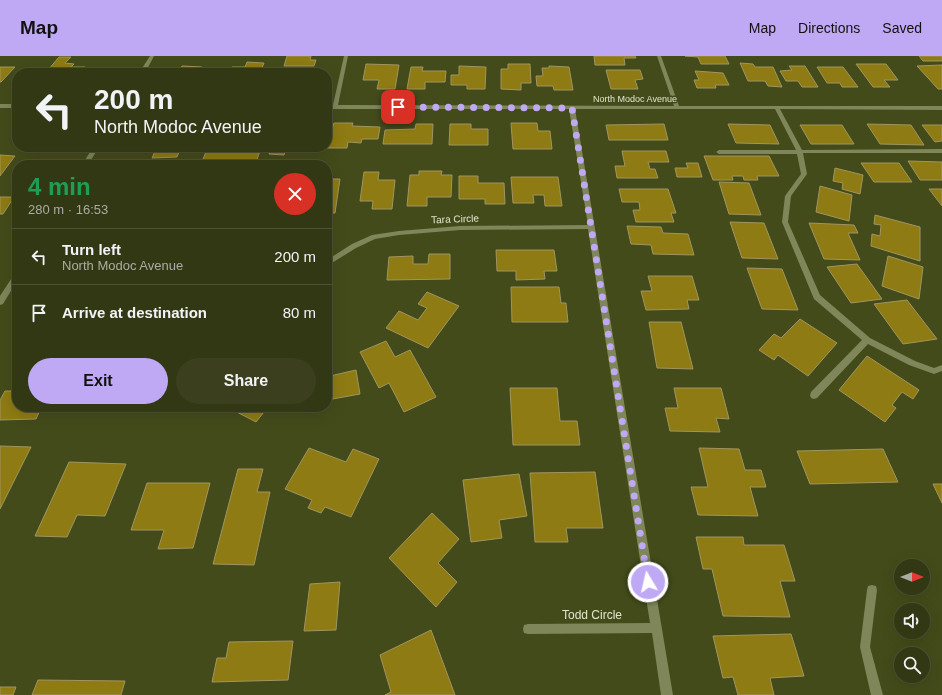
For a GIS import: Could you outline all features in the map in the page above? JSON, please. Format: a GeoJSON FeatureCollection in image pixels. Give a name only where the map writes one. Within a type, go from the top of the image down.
{"type":"FeatureCollection","features":[{"type":"Feature","properties":{"kind":"street"},"geometry":{"type":"LineString","coordinates":[[145,68],[152,56]]}},
{"type":"Feature","properties":{"kind":"street"},"geometry":{"type":"LineString","coordinates":[[334,107],[346,56]]}},
{"type":"Feature","properties":{"kind":"street"},"geometry":{"type":"LineString","coordinates":[[659,56],[677,108]]}},
{"type":"Feature","properties":{"kind":"street"},"geometry":{"type":"LineString","coordinates":[[0,106],[12,106]]}},
{"type":"Feature","properties":{"kind":"street","name":"North Modoc Avenue"},"geometry":{"type":"LineString","coordinates":[[334,107],[942,108]]}},
{"type":"Feature","properties":{"kind":"street"},"geometry":{"type":"LineString","coordinates":[[572,108],[666,695]]}},
{"type":"Feature","properties":{"kind":"street"},"geometry":{"type":"LineString","coordinates":[[777,108],[800,152],[804,174],[788,196],[785,222],[817,296],[866,340],[912,363],[934,371],[942,368]]}},
{"type":"Feature","properties":{"kind":"street"},"geometry":{"type":"LineString","coordinates":[[719,152],[942,151]]}},
{"type":"Feature","properties":{"kind":"street","name":"Tara Circle"},"geometry":{"type":"LineString","coordinates":[[332,259],[354,246],[374,237],[399,233],[460,228],[592,227]]}},
{"type":"Feature","properties":{"kind":"street"},"geometry":{"type":"LineString","coordinates":[[0,302],[12,283]]}},
{"type":"Feature","properties":{"kind":"street"},"geometry":{"type":"LineString","coordinates":[[814,395],[866,340]]}},
{"type":"Feature","properties":{"kind":"street"},"geometry":{"type":"LineString","coordinates":[[872,590],[865,647],[877,695]]}},
{"type":"Feature","properties":{"kind":"street","name":"Todd Circle"},"geometry":{"type":"LineString","coordinates":[[528,628],[656,628]]}},
{"type":"Feature","properties":{"kind":"building"},"geometry":{"type":"Polygon","coordinates":[[[287,56],[311,56],[310,60],[316,60],[314,66],[284,66],[287,56]]]}},
{"type":"Feature","properties":{"kind":"building"},"geometry":{"type":"Polygon","coordinates":[[[594,56],[635,56],[636,58],[624,58],[625,65],[595,65],[594,56]]]}},
{"type":"Feature","properties":{"kind":"building"},"geometry":{"type":"Polygon","coordinates":[[[685,56],[725,56],[729,64],[701,64],[698,57],[685,56]]]}},
{"type":"Feature","properties":{"kind":"building"},"geometry":{"type":"Polygon","coordinates":[[[919,56],[942,56],[942,61],[923,61],[919,56]]]}},
{"type":"Feature","properties":{"kind":"building"},"geometry":{"type":"Polygon","coordinates":[[[59,57],[71,57],[65,63],[74,64],[71,67],[85,67],[84,68],[50,68],[59,57]]]}},
{"type":"Feature","properties":{"kind":"building"},"geometry":{"type":"Polygon","coordinates":[[[247,62],[264,63],[262,68],[232,68],[245,67],[247,62]]]}},
{"type":"Feature","properties":{"kind":"building"},"geometry":{"type":"Polygon","coordinates":[[[740,63],[753,64],[755,67],[773,67],[782,87],[768,86],[765,81],[748,81],[740,63]]]}},
{"type":"Feature","properties":{"kind":"building"},"geometry":{"type":"Polygon","coordinates":[[[366,64],[399,65],[395,89],[377,89],[379,80],[363,80],[366,64]]]}},
{"type":"Feature","properties":{"kind":"building"},"geometry":{"type":"Polygon","coordinates":[[[508,64],[530,64],[531,83],[521,83],[521,90],[501,89],[501,69],[508,69],[508,64]]]}},
{"type":"Feature","properties":{"kind":"building"},"geometry":{"type":"Polygon","coordinates":[[[856,64],[886,64],[898,80],[884,80],[890,87],[873,87],[856,64]]]}},
{"type":"Feature","properties":{"kind":"building"},"geometry":{"type":"Polygon","coordinates":[[[942,65],[942,89],[938,89],[917,66],[942,65]]]}},
{"type":"Feature","properties":{"kind":"building"},"geometry":{"type":"Polygon","coordinates":[[[182,66],[202,67],[202,68],[181,68],[182,66]]]}},
{"type":"Feature","properties":{"kind":"building"},"geometry":{"type":"Polygon","coordinates":[[[459,66],[486,67],[485,89],[467,89],[467,85],[451,85],[451,75],[459,75],[459,66]]]}},
{"type":"Feature","properties":{"kind":"building"},"geometry":{"type":"Polygon","coordinates":[[[549,66],[569,67],[573,90],[554,90],[553,86],[537,86],[536,76],[543,76],[542,68],[549,68],[549,66]]]}},
{"type":"Feature","properties":{"kind":"building"},"geometry":{"type":"Polygon","coordinates":[[[789,66],[805,66],[818,87],[802,87],[798,81],[786,81],[780,71],[792,70],[789,66]]]}},
{"type":"Feature","properties":{"kind":"building"},"geometry":{"type":"Polygon","coordinates":[[[0,67],[15,67],[12,68],[12,70],[0,82],[0,67]]]}},
{"type":"Feature","properties":{"kind":"building"},"geometry":{"type":"Polygon","coordinates":[[[411,67],[423,67],[422,71],[446,71],[445,82],[425,82],[425,89],[407,89],[411,67]]]}},
{"type":"Feature","properties":{"kind":"building"},"geometry":{"type":"Polygon","coordinates":[[[817,67],[843,67],[858,87],[842,87],[840,83],[827,83],[817,67]]]}},
{"type":"Feature","properties":{"kind":"building"},"geometry":{"type":"Polygon","coordinates":[[[606,70],[640,70],[643,79],[635,80],[638,89],[611,89],[606,70]]]}},
{"type":"Feature","properties":{"kind":"building"},"geometry":{"type":"Polygon","coordinates":[[[695,71],[723,73],[729,85],[715,85],[716,88],[697,88],[694,80],[699,80],[695,71]]]}},
{"type":"Feature","properties":{"kind":"building"},"geometry":{"type":"Polygon","coordinates":[[[334,123],[353,123],[352,126],[380,127],[378,139],[362,139],[361,143],[348,142],[347,148],[332,148],[332,129],[334,123]]]}},
{"type":"Feature","properties":{"kind":"building"},"geometry":{"type":"Polygon","coordinates":[[[511,123],[537,123],[538,131],[550,131],[552,149],[513,149],[511,123]]]}},
{"type":"Feature","properties":{"kind":"building"},"geometry":{"type":"Polygon","coordinates":[[[416,124],[433,124],[432,144],[383,144],[385,130],[415,129],[416,124]]]}},
{"type":"Feature","properties":{"kind":"building"},"geometry":{"type":"Polygon","coordinates":[[[450,124],[471,124],[471,129],[488,129],[488,145],[449,145],[450,124]]]}},
{"type":"Feature","properties":{"kind":"building"},"geometry":{"type":"Polygon","coordinates":[[[664,124],[668,140],[609,140],[606,125],[664,124]]]}},
{"type":"Feature","properties":{"kind":"building"},"geometry":{"type":"Polygon","coordinates":[[[728,124],[770,125],[779,144],[736,143],[728,124]]]}},
{"type":"Feature","properties":{"kind":"building"},"geometry":{"type":"Polygon","coordinates":[[[867,124],[911,125],[924,145],[880,144],[867,124]]]}},
{"type":"Feature","properties":{"kind":"building"},"geometry":{"type":"Polygon","coordinates":[[[800,125],[842,125],[854,144],[811,144],[800,125]]]}},
{"type":"Feature","properties":{"kind":"building"},"geometry":{"type":"Polygon","coordinates":[[[922,125],[942,125],[942,141],[935,142],[922,125]]]}},
{"type":"Feature","properties":{"kind":"building"},"geometry":{"type":"Polygon","coordinates":[[[622,151],[666,151],[669,162],[648,162],[650,169],[655,169],[658,178],[617,178],[615,166],[625,166],[622,151]]]}},
{"type":"Feature","properties":{"kind":"building"},"geometry":{"type":"Polygon","coordinates":[[[155,152],[179,152],[177,157],[152,158],[155,152]]]}},
{"type":"Feature","properties":{"kind":"building"},"geometry":{"type":"Polygon","coordinates":[[[206,152],[259,152],[257,160],[203,160],[206,152]]]}},
{"type":"Feature","properties":{"kind":"building"},"geometry":{"type":"Polygon","coordinates":[[[270,152],[285,152],[284,155],[269,154],[270,152]]]}},
{"type":"Feature","properties":{"kind":"building"},"geometry":{"type":"Polygon","coordinates":[[[0,155],[15,156],[0,176],[0,155]]]}},
{"type":"Feature","properties":{"kind":"building"},"geometry":{"type":"Polygon","coordinates":[[[704,156],[769,156],[779,176],[757,176],[758,180],[744,180],[743,176],[732,176],[733,180],[713,180],[704,156]]]}},
{"type":"Feature","properties":{"kind":"building"},"geometry":{"type":"Polygon","coordinates":[[[908,161],[942,162],[942,180],[920,180],[908,161]]]}},
{"type":"Feature","properties":{"kind":"building"},"geometry":{"type":"Polygon","coordinates":[[[686,163],[698,163],[702,177],[677,177],[675,168],[688,168],[686,163]]]}},
{"type":"Feature","properties":{"kind":"building"},"geometry":{"type":"Polygon","coordinates":[[[861,163],[899,163],[912,182],[874,182],[861,163]]]}},
{"type":"Feature","properties":{"kind":"building"},"geometry":{"type":"Polygon","coordinates":[[[835,168],[863,175],[860,194],[842,189],[843,183],[833,181],[835,168]]]}},
{"type":"Feature","properties":{"kind":"building"},"geometry":{"type":"Polygon","coordinates":[[[419,171],[442,171],[441,175],[452,175],[451,197],[427,197],[427,206],[407,206],[410,175],[419,175],[419,171]]]}},
{"type":"Feature","properties":{"kind":"building"},"geometry":{"type":"Polygon","coordinates":[[[364,172],[379,172],[378,180],[395,180],[392,209],[372,209],[373,201],[360,201],[364,172]]]}},
{"type":"Feature","properties":{"kind":"building"},"geometry":{"type":"Polygon","coordinates":[[[459,176],[478,176],[478,183],[504,183],[505,204],[485,204],[485,199],[459,199],[459,176]]]}},
{"type":"Feature","properties":{"kind":"building"},"geometry":{"type":"Polygon","coordinates":[[[511,177],[558,177],[562,206],[545,206],[544,195],[533,195],[534,203],[513,203],[511,177]]]}},
{"type":"Feature","properties":{"kind":"building"},"geometry":{"type":"Polygon","coordinates":[[[332,179],[340,179],[335,213],[332,213],[332,179]]]}},
{"type":"Feature","properties":{"kind":"building"},"geometry":{"type":"Polygon","coordinates":[[[719,182],[749,183],[761,215],[729,214],[719,182]]]}},
{"type":"Feature","properties":{"kind":"building"},"geometry":{"type":"Polygon","coordinates":[[[820,186],[852,195],[849,221],[816,212],[820,186]]]}},
{"type":"Feature","properties":{"kind":"building"},"geometry":{"type":"Polygon","coordinates":[[[619,189],[668,189],[676,213],[671,213],[674,222],[636,222],[633,210],[640,210],[639,202],[622,202],[619,189]]]}},
{"type":"Feature","properties":{"kind":"building"},"geometry":{"type":"Polygon","coordinates":[[[929,189],[942,189],[942,206],[929,189]]]}},
{"type":"Feature","properties":{"kind":"building"},"geometry":{"type":"Polygon","coordinates":[[[0,197],[12,197],[12,200],[3,214],[0,214],[0,197]]]}},
{"type":"Feature","properties":{"kind":"building"},"geometry":{"type":"Polygon","coordinates":[[[875,215],[920,227],[920,261],[871,246],[872,234],[880,236],[881,225],[874,224],[875,215]]]}},
{"type":"Feature","properties":{"kind":"building"},"geometry":{"type":"Polygon","coordinates":[[[730,222],[764,223],[778,259],[742,258],[730,222]]]}},
{"type":"Feature","properties":{"kind":"building"},"geometry":{"type":"Polygon","coordinates":[[[809,223],[854,225],[858,233],[848,233],[860,260],[824,259],[809,223]]]}},
{"type":"Feature","properties":{"kind":"building"},"geometry":{"type":"Polygon","coordinates":[[[627,226],[661,227],[663,233],[688,234],[694,255],[653,254],[651,245],[631,244],[627,226]]]}},
{"type":"Feature","properties":{"kind":"building"},"geometry":{"type":"Polygon","coordinates":[[[496,250],[554,250],[557,271],[544,271],[545,279],[516,280],[516,271],[497,271],[496,250]]]}},
{"type":"Feature","properties":{"kind":"building"},"geometry":{"type":"Polygon","coordinates":[[[429,254],[450,254],[450,279],[387,280],[389,257],[413,256],[413,264],[428,264],[429,254]]]}},
{"type":"Feature","properties":{"kind":"building"},"geometry":{"type":"Polygon","coordinates":[[[888,256],[923,267],[919,299],[882,286],[888,256]]]}},
{"type":"Feature","properties":{"kind":"building"},"geometry":{"type":"Polygon","coordinates":[[[857,264],[882,299],[851,303],[827,267],[857,264]]]}},
{"type":"Feature","properties":{"kind":"building"},"geometry":{"type":"Polygon","coordinates":[[[747,268],[782,269],[798,310],[762,309],[747,268]]]}},
{"type":"Feature","properties":{"kind":"building"},"geometry":{"type":"Polygon","coordinates":[[[648,276],[692,276],[699,300],[687,300],[689,309],[646,310],[641,291],[652,291],[648,276]]]}},
{"type":"Feature","properties":{"kind":"building"},"geometry":{"type":"Polygon","coordinates":[[[511,287],[559,287],[561,303],[566,303],[568,322],[512,322],[511,287]]]}},
{"type":"Feature","properties":{"kind":"building"},"geometry":{"type":"Polygon","coordinates":[[[427,292],[459,306],[428,348],[386,328],[399,311],[418,320],[427,308],[418,304],[427,292]]]}},
{"type":"Feature","properties":{"kind":"building"},"geometry":{"type":"Polygon","coordinates":[[[907,300],[937,339],[903,344],[874,304],[907,300]]]}},
{"type":"Feature","properties":{"kind":"building"},"geometry":{"type":"Polygon","coordinates":[[[800,319],[837,343],[808,376],[778,355],[774,360],[759,350],[774,334],[781,338],[800,319]]]}},
{"type":"Feature","properties":{"kind":"building"},"geometry":{"type":"Polygon","coordinates":[[[649,322],[681,322],[693,369],[657,368],[649,322]]]}},
{"type":"Feature","properties":{"kind":"building"},"geometry":{"type":"Polygon","coordinates":[[[386,341],[395,357],[410,350],[436,397],[404,412],[389,383],[379,388],[360,352],[386,341]]]}},
{"type":"Feature","properties":{"kind":"building"},"geometry":{"type":"Polygon","coordinates":[[[867,356],[919,390],[913,399],[902,392],[892,405],[896,408],[885,422],[839,390],[867,356]]]}},
{"type":"Feature","properties":{"kind":"building"},"geometry":{"type":"Polygon","coordinates":[[[356,370],[360,394],[332,399],[332,376],[356,370]]]}},
{"type":"Feature","properties":{"kind":"building"},"geometry":{"type":"Polygon","coordinates":[[[510,388],[557,388],[560,421],[577,421],[580,445],[513,445],[510,388]]]}},
{"type":"Feature","properties":{"kind":"building"},"geometry":{"type":"Polygon","coordinates":[[[674,388],[721,388],[729,419],[716,418],[720,432],[670,431],[665,408],[678,408],[674,388]]]}},
{"type":"Feature","properties":{"kind":"building"},"geometry":{"type":"Polygon","coordinates":[[[5,391],[12,391],[12,412],[39,412],[36,419],[0,420],[0,400],[5,391]]]}},
{"type":"Feature","properties":{"kind":"building"},"geometry":{"type":"Polygon","coordinates":[[[237,412],[264,412],[256,422],[237,412]]]}},
{"type":"Feature","properties":{"kind":"building"},"geometry":{"type":"Polygon","coordinates":[[[0,446],[31,447],[0,509],[0,446]]]}},
{"type":"Feature","properties":{"kind":"building"},"geometry":{"type":"Polygon","coordinates":[[[309,448],[346,462],[353,449],[379,459],[351,517],[325,507],[321,513],[308,508],[312,500],[285,489],[309,448]]]}},
{"type":"Feature","properties":{"kind":"building"},"geometry":{"type":"Polygon","coordinates":[[[699,448],[739,449],[745,470],[761,470],[766,487],[750,487],[758,516],[698,515],[691,487],[708,487],[699,448]]]}},
{"type":"Feature","properties":{"kind":"building"},"geometry":{"type":"Polygon","coordinates":[[[883,449],[898,482],[810,484],[797,451],[883,449]]]}},
{"type":"Feature","properties":{"kind":"building"},"geometry":{"type":"Polygon","coordinates":[[[69,462],[126,464],[105,516],[77,515],[67,537],[35,536],[69,462]]]}},
{"type":"Feature","properties":{"kind":"building"},"geometry":{"type":"Polygon","coordinates":[[[238,469],[263,469],[257,492],[270,492],[254,565],[213,564],[238,469]]]}},
{"type":"Feature","properties":{"kind":"building"},"geometry":{"type":"Polygon","coordinates":[[[595,472],[603,528],[566,528],[568,542],[535,542],[530,473],[595,472]]]}},
{"type":"Feature","properties":{"kind":"building"},"geometry":{"type":"Polygon","coordinates":[[[519,474],[527,516],[499,520],[502,538],[471,542],[463,480],[519,474]]]}},
{"type":"Feature","properties":{"kind":"building"},"geometry":{"type":"Polygon","coordinates":[[[147,483],[210,483],[193,548],[158,549],[164,530],[131,530],[147,483]]]}},
{"type":"Feature","properties":{"kind":"building"},"geometry":{"type":"Polygon","coordinates":[[[933,484],[942,484],[942,503],[933,484]]]}},
{"type":"Feature","properties":{"kind":"building"},"geometry":{"type":"Polygon","coordinates":[[[432,513],[459,539],[438,563],[457,582],[436,607],[389,558],[432,513]]]}},
{"type":"Feature","properties":{"kind":"building"},"geometry":{"type":"Polygon","coordinates":[[[696,537],[743,537],[744,545],[784,545],[795,581],[780,581],[790,617],[723,616],[712,569],[703,569],[696,537]]]}},
{"type":"Feature","properties":{"kind":"building"},"geometry":{"type":"Polygon","coordinates":[[[340,582],[336,630],[304,631],[310,584],[340,582]]]}},
{"type":"Feature","properties":{"kind":"building"},"geometry":{"type":"Polygon","coordinates":[[[431,630],[455,695],[385,695],[391,692],[380,655],[431,630]]]}},
{"type":"Feature","properties":{"kind":"building"},"geometry":{"type":"Polygon","coordinates":[[[791,634],[804,676],[770,678],[774,695],[738,695],[733,677],[723,678],[713,636],[791,634]]]}},
{"type":"Feature","properties":{"kind":"building"},"geometry":{"type":"Polygon","coordinates":[[[293,641],[288,680],[212,682],[217,658],[226,658],[229,642],[293,641]]]}},
{"type":"Feature","properties":{"kind":"building"},"geometry":{"type":"Polygon","coordinates":[[[38,680],[125,681],[121,695],[32,695],[38,680]]]}},
{"type":"Feature","properties":{"kind":"building"},"geometry":{"type":"Polygon","coordinates":[[[0,687],[16,687],[13,695],[0,695],[0,687]]]}},
{"type":"Feature","properties":{"kind":"route"},"geometry":{"type":"LineString","coordinates":[[398,107],[572,108],[648,582]]}}]}
